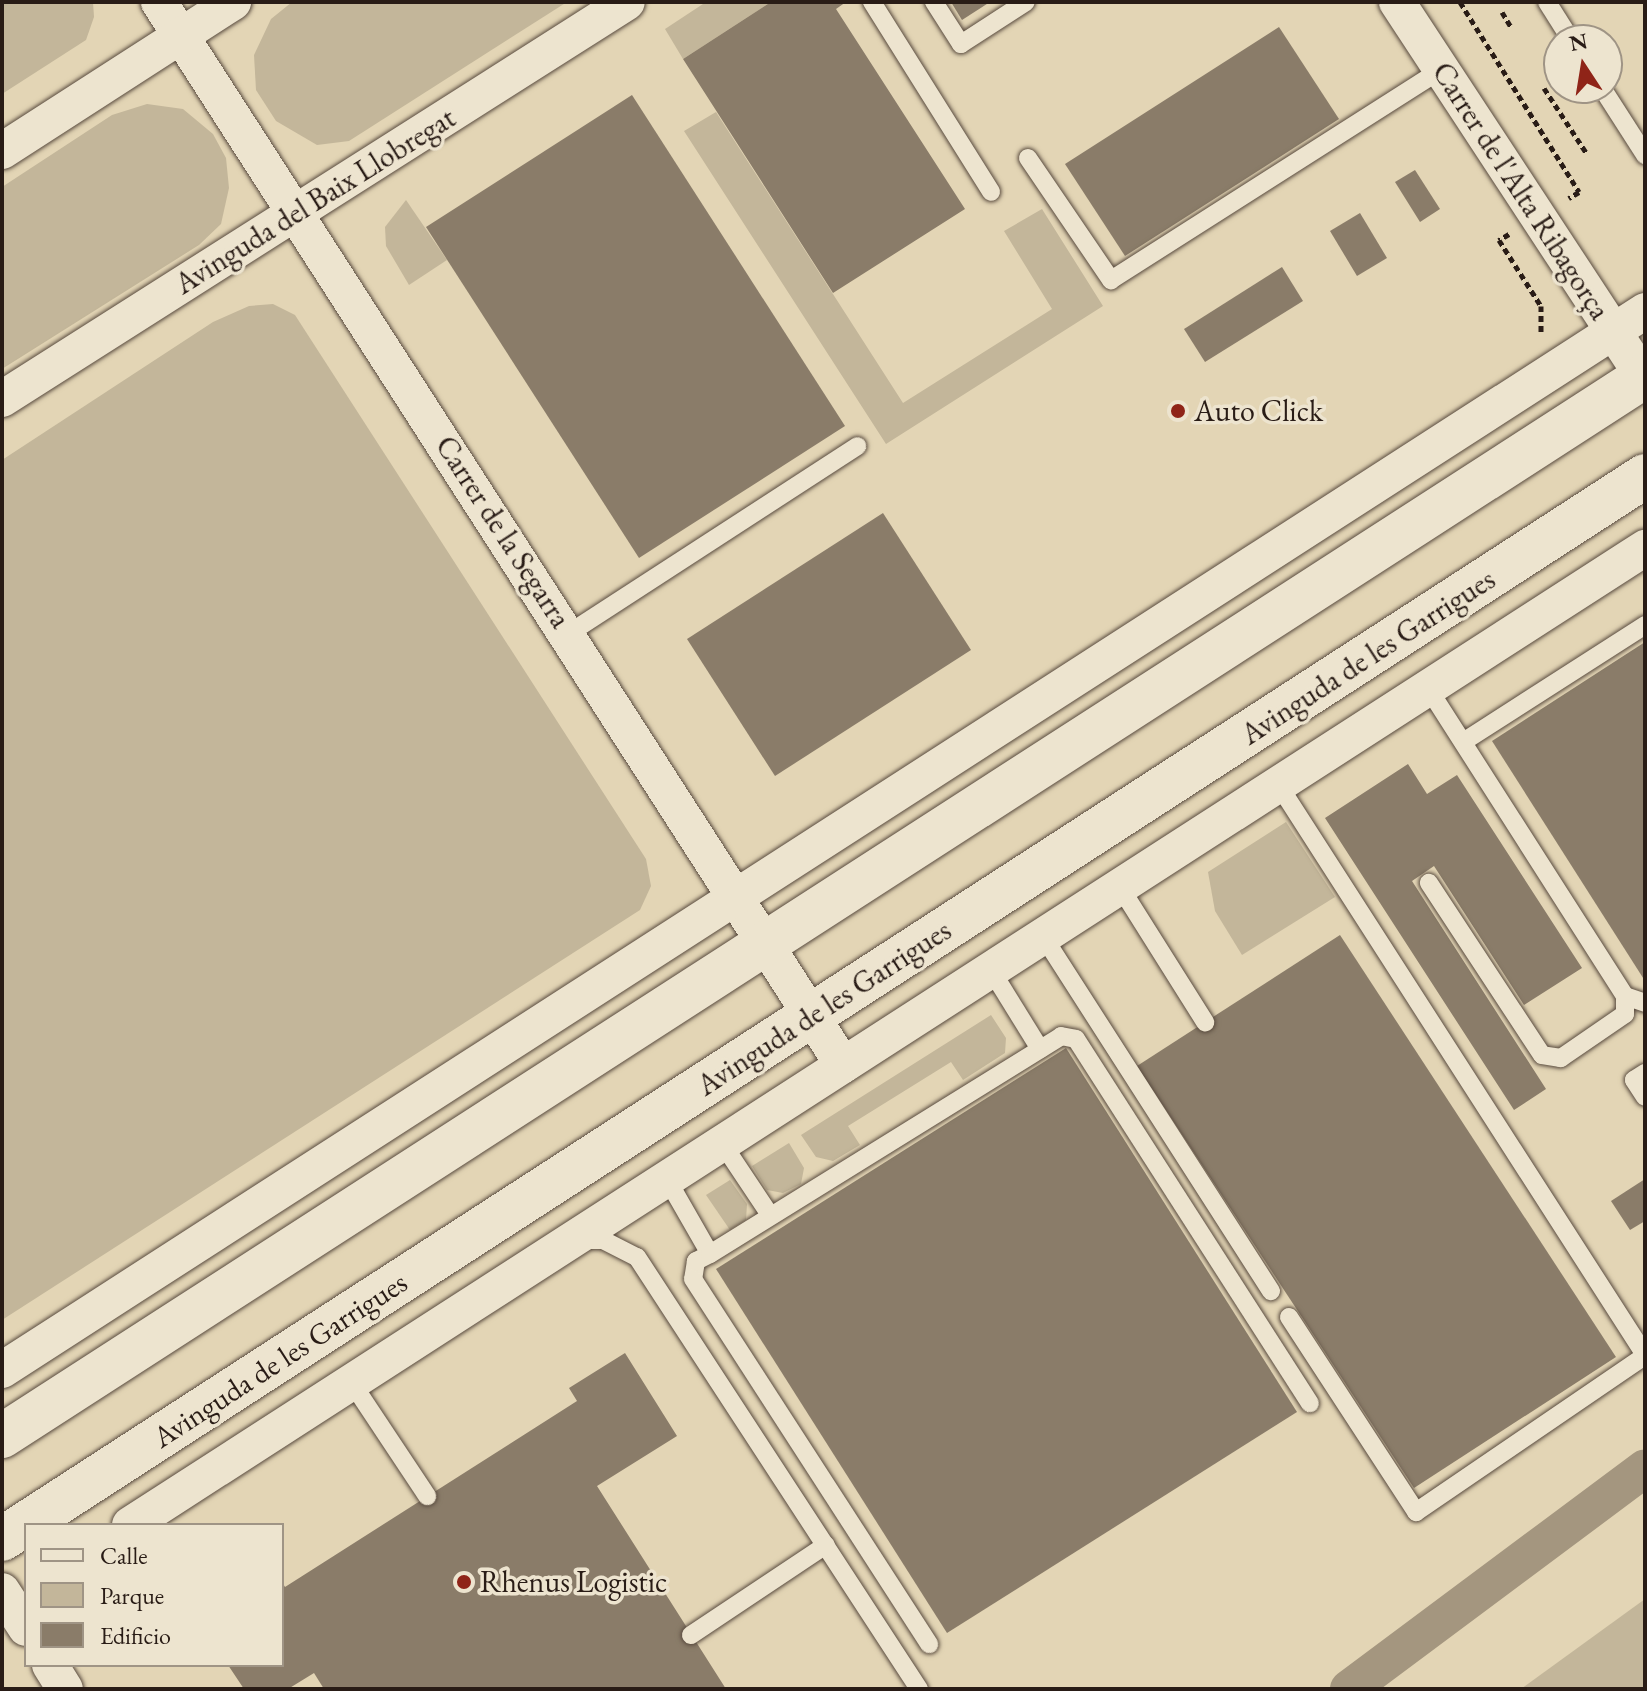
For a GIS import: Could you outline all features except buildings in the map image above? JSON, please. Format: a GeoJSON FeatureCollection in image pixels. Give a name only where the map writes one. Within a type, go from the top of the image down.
{"type":"FeatureCollection","features":[{"type":"Feature","properties":{"kind":"street","name":"Carrer de la Segarra"},"geometry":{"type":"LineString","coordinates":[[159,2],[298,211],[843,1065]]}},
{"type":"Feature","properties":{"kind":"street"},"geometry":{"type":"LineString","coordinates":[[2,151],[233,2]]}},
{"type":"Feature","properties":{"kind":"street","name":"Avinguda del Baix Llobregat"},"geometry":{"type":"LineString","coordinates":[[2,399],[627,2]]}},
{"type":"Feature","properties":{"kind":"street","name":"Carrer de l'Alta Ribagorça"},"geometry":{"type":"LineString","coordinates":[[1397,2],[1644,378]]}},
{"type":"Feature","properties":{"kind":"street"},"geometry":{"type":"LineString","coordinates":[[2,1370],[1645,311]]}},
{"type":"Feature","properties":{"kind":"street"},"geometry":{"type":"LineString","coordinates":[[2,1436],[1644,378]]}},
{"type":"Feature","properties":{"kind":"street","name":"Avinguda de les Garrigues"},"geometry":{"type":"LineString","coordinates":[[27,1523],[1645,476]]}},
{"type":"Feature","properties":{"kind":"street","name":"Avinguda de les Garrigues"},"geometry":{"type":"LineString","coordinates":[[133,1523],[1645,548]]}},
{"type":"Feature","properties":{"kind":"street","name":"Avinguda de les Garrigues"},"geometry":{"type":"LineString","coordinates":[[2,1539],[24,1525]]}},
{"type":"Feature","properties":{"kind":"street"},"geometry":{"type":"LineString","coordinates":[[51,1667],[65,1689]]}},
{"type":"Feature","properties":{"kind":"lane"},"geometry":{"type":"LineString","coordinates":[[872,2],[991,192]]}},
{"type":"Feature","properties":{"kind":"lane"},"geometry":{"type":"LineString","coordinates":[[934,2],[961,44],[1026,2]]}},
{"type":"Feature","properties":{"kind":"lane"},"geometry":{"type":"LineString","coordinates":[[1547,2],[1561,24]]}},
{"type":"Feature","properties":{"kind":"lane"},"geometry":{"type":"LineString","coordinates":[[1028,158],[1111,280],[1441,70]]}},
{"type":"Feature","properties":{"kind":"lane"},"geometry":{"type":"LineString","coordinates":[[1612,104],[1645,155]]}},
{"type":"Feature","properties":{"kind":"lane"},"geometry":{"type":"LineString","coordinates":[[568,634],[857,446]]}},
{"type":"Feature","properties":{"kind":"lane"},"geometry":{"type":"LineString","coordinates":[[1463,742],[1645,625]]}},
{"type":"Feature","properties":{"kind":"lane"},"geometry":{"type":"LineString","coordinates":[[1428,688],[1625,996],[1625,1014],[1561,1058],[1542,1055],[1429,883]]}},
{"type":"Feature","properties":{"kind":"lane"},"geometry":{"type":"LineString","coordinates":[[1278,784],[1645,1356],[1416,1512],[1289,1317]]}},
{"type":"Feature","properties":{"kind":"lane"},"geometry":{"type":"LineString","coordinates":[[1120,887],[1205,1022]]}},
{"type":"Feature","properties":{"kind":"lane"},"geometry":{"type":"LineString","coordinates":[[1043,936],[1271,1291]]}},
{"type":"Feature","properties":{"kind":"lane"},"geometry":{"type":"LineString","coordinates":[[991,970],[1040,1049]]}},
{"type":"Feature","properties":{"kind":"lane"},"geometry":{"type":"LineString","coordinates":[[1625,996],[1645,1003]]}},
{"type":"Feature","properties":{"kind":"lane"},"geometry":{"type":"LineString","coordinates":[[929,1644],[693,1279],[696,1261],[1061,1036],[1076,1039],[1310,1403]]}},
{"type":"Feature","properties":{"kind":"lane"},"geometry":{"type":"LineString","coordinates":[[1645,1073],[1634,1080],[1645,1097]]}},
{"type":"Feature","properties":{"kind":"lane"},"geometry":{"type":"LineString","coordinates":[[722,1143],[770,1215]]}},
{"type":"Feature","properties":{"kind":"lane"},"geometry":{"type":"LineString","coordinates":[[667,1179],[710,1254]]}},
{"type":"Feature","properties":{"kind":"lane"},"geometry":{"type":"LineString","coordinates":[[571,1241],[603,1240],[637,1257],[919,1689]]}},
{"type":"Feature","properties":{"kind":"lane"},"geometry":{"type":"LineString","coordinates":[[352,1383],[427,1496]]}},
{"type":"Feature","properties":{"kind":"lane"},"geometry":{"type":"LineString","coordinates":[[691,1635],[826,1545]]}},
{"type":"Feature","properties":{"kind":"path"},"geometry":{"type":"LineString","coordinates":[[1502,12],[1511,27]]}},
{"type":"Feature","properties":{"kind":"path"},"geometry":{"type":"LineString","coordinates":[[1554,104],[1587,154]]}},
{"type":"Feature","properties":{"kind":"green space"},"geometry":{"type":"Polygon","coordinates":[[[2,2],[93,2],[94,17],[86,40],[2,94],[2,2]]]}},
{"type":"Feature","properties":{"kind":"green space"},"geometry":{"type":"Polygon","coordinates":[[[292,2],[567,2],[349,141],[317,145],[276,121],[256,90],[254,55],[271,19],[292,2]]]}},
{"type":"Feature","properties":{"kind":"green space"},"geometry":{"type":"Polygon","coordinates":[[[706,2],[771,2],[683,59],[665,29],[706,2]]]}},
{"type":"Feature","properties":{"kind":"green space"},"geometry":{"type":"Polygon","coordinates":[[[147,104],[183,109],[213,134],[226,158],[229,188],[221,224],[199,245],[2,369],[2,187],[112,115],[147,104]]]}},
{"type":"Feature","properties":{"kind":"green space"},"geometry":{"type":"Polygon","coordinates":[[[716,112],[903,403],[1052,309],[1004,231],[1042,209],[1103,306],[886,444],[684,131],[716,112]]]}},
{"type":"Feature","properties":{"kind":"green space"},"geometry":{"type":"Polygon","coordinates":[[[406,200],[447,260],[409,285],[386,246],[385,227],[406,200]]]}},
{"type":"Feature","properties":{"kind":"green space"},"geometry":{"type":"Polygon","coordinates":[[[273,304],[295,315],[646,859],[651,886],[640,910],[2,1320],[2,460],[213,322],[249,306],[273,304]]]}},
{"type":"Feature","properties":{"kind":"green space"},"geometry":{"type":"Polygon","coordinates":[[[1286,822],[1335,897],[1242,955],[1215,911],[1208,872],[1286,822]]]}},
{"type":"Feature","properties":{"kind":"green space"},"geometry":{"type":"Polygon","coordinates":[[[991,1015],[1006,1038],[1005,1053],[963,1080],[951,1062],[848,1126],[860,1145],[833,1161],[816,1157],[801,1135],[991,1015]]]}},
{"type":"Feature","properties":{"kind":"green space"},"geometry":{"type":"Polygon","coordinates":[[[789,1143],[804,1168],[801,1184],[783,1193],[767,1190],[752,1166],[789,1143]]]}},
{"type":"Feature","properties":{"kind":"green space"},"geometry":{"type":"Polygon","coordinates":[[[730,1180],[747,1204],[746,1220],[730,1230],[706,1195],[730,1180]]]}},
{"type":"Feature","properties":{"kind":"green space"},"geometry":{"type":"Polygon","coordinates":[[[1645,1599],[1645,1689],[1521,1689],[1645,1599]]]}},
{"type":"Feature","properties":{"kind":"waterway"},"geometry":{"type":"LineString","coordinates":[[1349,1689],[1645,1468]]}},
{"type":"Feature","properties":{"kind":"place","name":"Auto Click"},"geometry":{"type":"Point","coordinates":[1178,411]}},
{"type":"Feature","properties":{"kind":"place","name":"Rhenus Logistic"},"geometry":{"type":"Point","coordinates":[464,1582]}}]}
